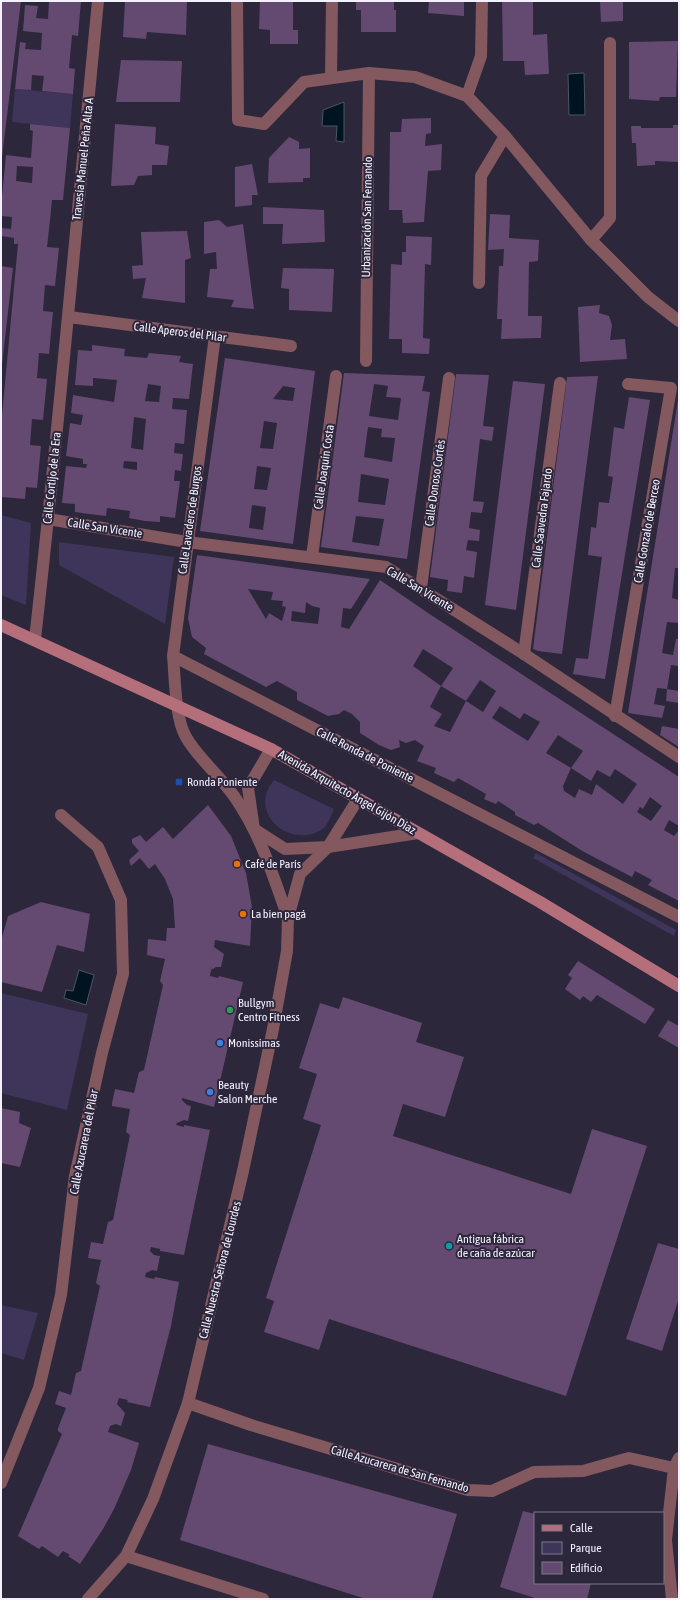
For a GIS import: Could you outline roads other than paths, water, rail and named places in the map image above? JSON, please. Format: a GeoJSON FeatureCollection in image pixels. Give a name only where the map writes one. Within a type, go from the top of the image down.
{"type":"FeatureCollection","features":[{"type":"Feature","properties":{"kind":"main road","name":"Avenida Arquitecto Ángel Gijón Díaz"},"geometry":{"type":"LineString","coordinates":[[1,625],[271,749],[540,902],[679,986]]}},
{"type":"Feature","properties":{"kind":"street","name":"Travesía Manuel Peña Alta A"},"geometry":{"type":"LineString","coordinates":[[69,317],[78,199],[98,1]]}},
{"type":"Feature","properties":{"kind":"street"},"geometry":{"type":"LineString","coordinates":[[237,1],[238,120],[264,124],[304,82],[369,73],[415,77],[467,96],[505,136],[591,240],[648,297],[679,321]]}},
{"type":"Feature","properties":{"kind":"street"},"geometry":{"type":"LineString","coordinates":[[331,78],[332,1]]}},
{"type":"Feature","properties":{"kind":"street"},"geometry":{"type":"LineString","coordinates":[[467,96],[481,56],[482,1]]}},
{"type":"Feature","properties":{"kind":"street"},"geometry":{"type":"LineString","coordinates":[[591,240],[610,218],[610,43]]}},
{"type":"Feature","properties":{"kind":"street","name":"Urbanización San Fernando"},"geometry":{"type":"LineString","coordinates":[[366,361],[369,73]]}},
{"type":"Feature","properties":{"kind":"street"},"geometry":{"type":"LineString","coordinates":[[479,283],[481,176],[505,136]]}},
{"type":"Feature","properties":{"kind":"street","name":"Calle Aperos del Pilar"},"geometry":{"type":"LineString","coordinates":[[69,317],[291,346]]}},
{"type":"Feature","properties":{"kind":"street","name":"Calle Cortijo de la Era"},"geometry":{"type":"LineString","coordinates":[[34,639],[69,317]]}},
{"type":"Feature","properties":{"kind":"street","name":"Calle Lavadero de Burgos"},"geometry":{"type":"LineString","coordinates":[[177,705],[173,656],[215,336]]}},
{"type":"Feature","properties":{"kind":"street","name":"Calle Joaquín Costa"},"geometry":{"type":"LineString","coordinates":[[312,557],[336,376]]}},
{"type":"Feature","properties":{"kind":"street","name":"Calle Donoso Cortés"},"geometry":{"type":"LineString","coordinates":[[421,588],[449,378]]}},
{"type":"Feature","properties":{"kind":"street","name":"Calle Saavedra Fajardo"},"geometry":{"type":"LineString","coordinates":[[524,654],[560,383]]}},
{"type":"Feature","properties":{"kind":"street","name":"Calle Gonzalo de Berceo"},"geometry":{"type":"LineString","coordinates":[[615,716],[671,388],[628,384]]}},
{"type":"Feature","properties":{"kind":"street","name":"Calle San Vicente"},"geometry":{"type":"LineString","coordinates":[[48,519],[187,542],[386,567],[524,654],[615,716],[679,757]]}},
{"type":"Feature","properties":{"kind":"street","name":"Calle Ronda de Poniente"},"geometry":{"type":"LineString","coordinates":[[173,656],[497,824],[559,853],[679,917]]}},
{"type":"Feature","properties":{"kind":"street","name":"Calle Nuestra Señora de Lourdes"},"geometry":{"type":"LineString","coordinates":[[177,705],[185,736],[234,795],[254,829],[269,861],[288,918]]}},
{"type":"Feature","properties":{"kind":"street"},"geometry":{"type":"LineString","coordinates":[[271,749],[248,788],[254,829],[285,850],[328,847],[418,833]]}},
{"type":"Feature","properties":{"kind":"street","name":"Calle Nuestra Señora de Lourdes"},"geometry":{"type":"LineString","coordinates":[[88,1599],[126,1556],[153,1499],[188,1403],[243,1171],[273,1029],[287,951],[288,918],[300,874],[328,847],[358,799]]}},
{"type":"Feature","properties":{"kind":"street","name":"Calle Azucarera del Pilar"},"geometry":{"type":"LineString","coordinates":[[1,1483],[39,1388],[61,1295],[75,1176],[102,1053],[123,974],[121,900],[98,847],[61,815]]}},
{"type":"Feature","properties":{"kind":"street","name":"Calle Azucarera de San Fernando"},"geometry":{"type":"LineString","coordinates":[[188,1403],[251,1425],[468,1490],[492,1491],[534,1472],[583,1471],[629,1458],[676,1463]]}},
{"type":"Feature","properties":{"kind":"street"},"geometry":{"type":"LineString","coordinates":[[672,1599],[666,1540],[676,1463]]}},
{"type":"Feature","properties":{"kind":"street"},"geometry":{"type":"LineString","coordinates":[[126,1556],[262,1599]]}},
{"type":"Feature","properties":{"kind":"water"},"geometry":{"type":"Polygon","coordinates":[[[584,73],[585,115],[569,115],[568,74],[584,73]]]}},
{"type":"Feature","properties":{"kind":"water"},"geometry":{"type":"Polygon","coordinates":[[[344,102],[344,142],[336,141],[337,126],[322,126],[323,110],[344,102]]]}},
{"type":"Feature","properties":{"kind":"water"},"geometry":{"type":"Polygon","coordinates":[[[79,970],[94,975],[86,1005],[64,998],[66,990],[73,991],[79,970]]]}},
{"type":"Feature","properties":{"kind":"place","name":"Ronda Poniente"},"geometry":{"type":"Point","coordinates":[179,782]}},
{"type":"Feature","properties":{"kind":"place","name":"Café de París"},"geometry":{"type":"Point","coordinates":[237,864]}},
{"type":"Feature","properties":{"kind":"place","name":"La bien pagá"},"geometry":{"type":"Point","coordinates":[243,914]}},
{"type":"Feature","properties":{"kind":"place","name":"Bullgym Centro Fitness"},"geometry":{"type":"Point","coordinates":[230,1010]}},
{"type":"Feature","properties":{"kind":"place","name":"Monissimas"},"geometry":{"type":"Point","coordinates":[220,1043]}},
{"type":"Feature","properties":{"kind":"place","name":"Beauty Salon Merche"},"geometry":{"type":"Point","coordinates":[210,1092]}},
{"type":"Feature","properties":{"kind":"place","name":"Antigua fábrica de caña de azúcar"},"geometry":{"type":"Point","coordinates":[449,1246]}}]}
